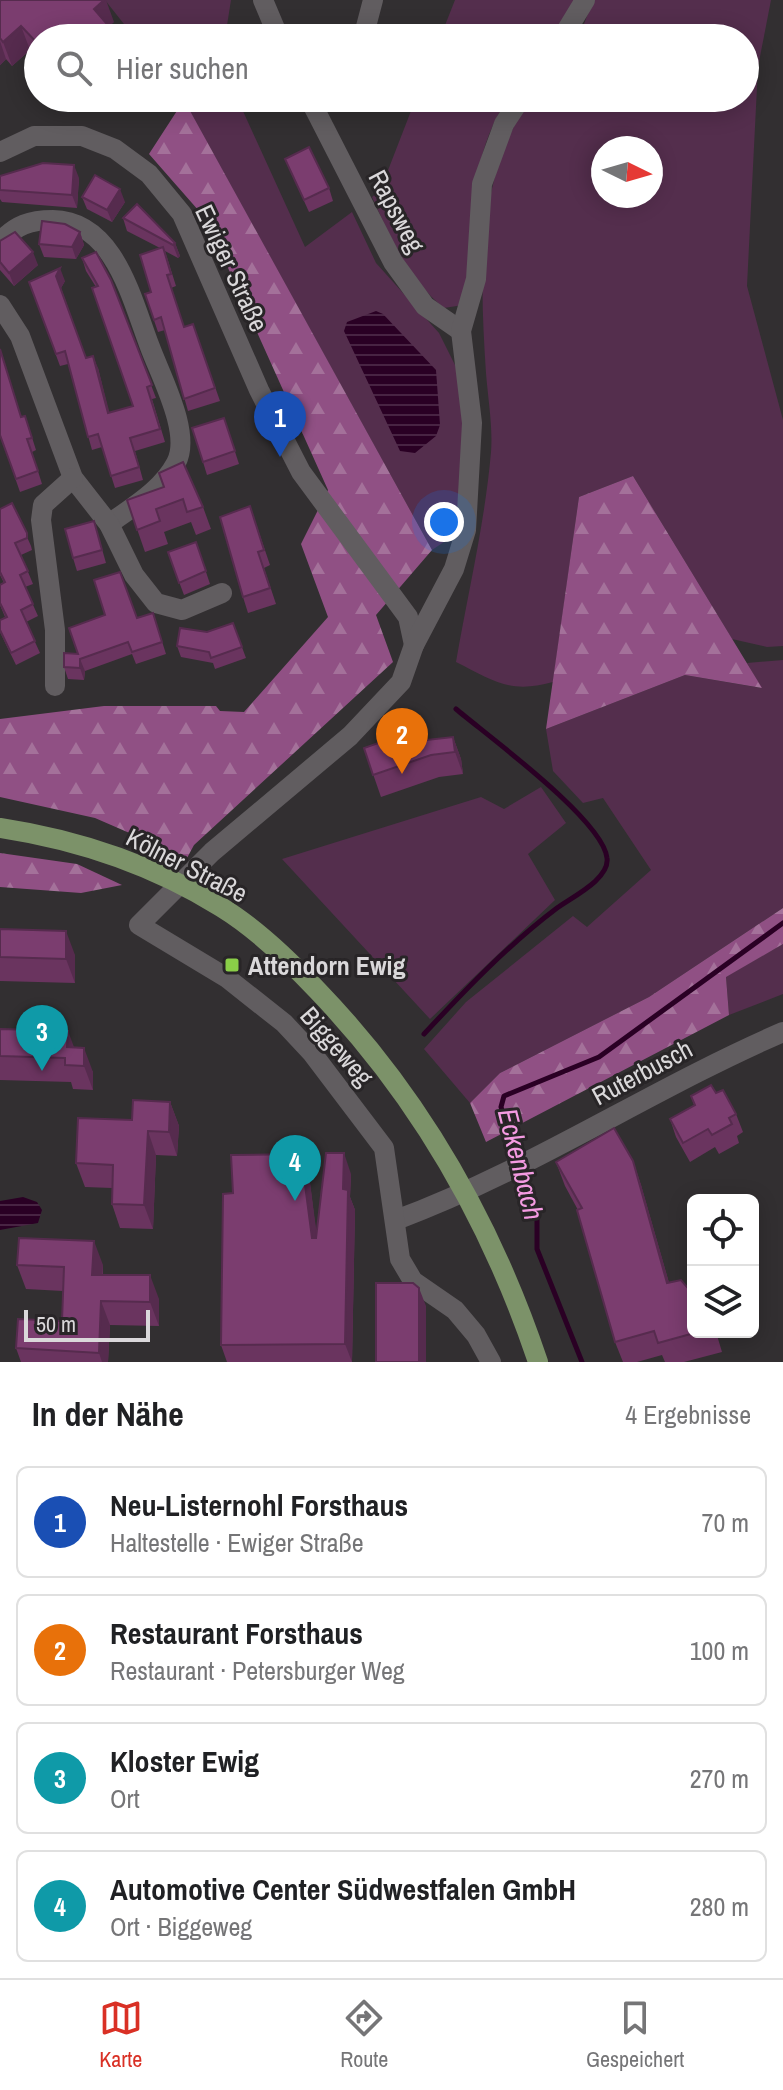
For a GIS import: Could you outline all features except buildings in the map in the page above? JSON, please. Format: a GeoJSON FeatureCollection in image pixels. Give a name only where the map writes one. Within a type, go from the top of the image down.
{"type":"FeatureCollection","features":[{"type":"Feature","properties":{"kind":"main road","name":"Kölner Straße"},"geometry":{"type":"LineString","coordinates":[[0,828],[95,848],[149,869],[222,907],[265,939],[347,1022],[429,1127],[465,1190],[517,1300],[538,1362]]}},
{"type":"Feature","properties":{"kind":"street"},"geometry":{"type":"LineString","coordinates":[[263,0],[273,24]]}},
{"type":"Feature","properties":{"kind":"street"},"geometry":{"type":"LineString","coordinates":[[367,24],[373,0]]}},
{"type":"Feature","properties":{"kind":"street"},"geometry":{"type":"LineString","coordinates":[[570,24],[585,0]]}},
{"type":"Feature","properties":{"kind":"street","name":"Rapsweg"},"geometry":{"type":"LineString","coordinates":[[316,112],[393,262],[425,306],[461,331]]}},
{"type":"Feature","properties":{"kind":"street"},"geometry":{"type":"LineString","coordinates":[[319,117],[322,112]]}},
{"type":"Feature","properties":{"kind":"street"},"geometry":{"type":"LineString","coordinates":[[414,645],[454,569],[466,530],[472,423],[461,331],[476,279],[482,184],[504,124],[512,112]]}},
{"type":"Feature","properties":{"kind":"street","name":"Ewiger Straße"},"geometry":{"type":"LineString","coordinates":[[0,152],[34,136],[82,136],[115,149],[149,174],[182,214],[259,390],[301,472],[408,617],[414,645]]}},
{"type":"Feature","properties":{"kind":"street"},"geometry":{"type":"LineString","coordinates":[[0,242],[14,227],[36,220],[64,220],[89,230],[115,259],[147,341],[180,428],[178,462],[157,489],[109,524]]}},
{"type":"Feature","properties":{"kind":"street"},"geometry":{"type":"LineString","coordinates":[[0,305],[20,336],[73,478],[109,524],[134,575],[156,603],[182,610],[222,593]]}},
{"type":"Feature","properties":{"kind":"street"},"geometry":{"type":"LineString","coordinates":[[55,686],[55,630],[41,520],[43,505],[73,478]]}},
{"type":"Feature","properties":{"kind":"street","name":"Biggeweg"},"geometry":{"type":"LineString","coordinates":[[396,1220],[384,1148],[312,1053],[284,1023],[227,978],[139,925],[212,852],[350,736],[401,682],[414,645]]}},
{"type":"Feature","properties":{"kind":"street","name":"Ruterbusch"},"geometry":{"type":"LineString","coordinates":[[465,1190],[521,1166],[668,1085],[783,1032]]}},
{"type":"Feature","properties":{"kind":"street"},"geometry":{"type":"LineString","coordinates":[[465,1190],[396,1220],[400,1259],[413,1281],[455,1310],[476,1335],[491,1362]]}},
{"type":"Feature","properties":{"kind":"shaded area"},"geometry":{"type":"Polygon","coordinates":[[[105,0],[231,0],[227,24],[124,24],[105,0]]]}},
{"type":"Feature","properties":{"kind":"shaded area"},"geometry":{"type":"Polygon","coordinates":[[[455,0],[575,0],[561,24],[446,24],[455,0]]]}},
{"type":"Feature","properties":{"kind":"shaded area"},"geometry":{"type":"Polygon","coordinates":[[[593,0],[771,0],[759,62],[759,24],[584,24],[593,0]]]}},
{"type":"Feature","properties":{"kind":"shaded area"},"geometry":{"type":"Polygon","coordinates":[[[190,112],[243,112],[305,247],[352,212],[376,263],[439,333],[461,377],[466,441],[456,534],[432,550],[190,112]]]}},
{"type":"Feature","properties":{"kind":"shaded area"},"geometry":{"type":"Polygon","coordinates":[[[411,112],[500,112],[485,145],[478,171],[463,305],[444,308],[411,271],[393,242],[372,197],[380,191],[411,112]]]}},
{"type":"Feature","properties":{"kind":"shaded area"},"geometry":{"type":"Polygon","coordinates":[[[523,112],[756,112],[747,286],[783,420],[783,646],[767,647],[732,639],[633,476],[579,497],[553,682],[525,687],[503,684],[456,662],[491,452],[483,266],[485,230],[500,161],[523,112]]]}},
{"type":"Feature","properties":{"kind":"shaded area"},"geometry":{"type":"Polygon","coordinates":[[[376,311],[383,314],[436,370],[440,425],[436,436],[415,453],[400,451],[344,331],[347,322],[376,311]]]}},
{"type":"Feature","properties":{"kind":"shaded area"},"geometry":{"type":"Polygon","coordinates":[[[783,660],[783,908],[649,997],[500,1073],[470,1103],[424,1049],[466,1002],[573,916],[587,927],[651,870],[603,798],[583,803],[553,771],[546,729],[685,675],[761,688],[747,663],[783,660]]]}},
{"type":"Feature","properties":{"kind":"shaded area"},"geometry":{"type":"Polygon","coordinates":[[[541,787],[566,823],[528,854],[555,900],[430,1019],[282,859],[481,797],[504,809],[541,787]]]}},
{"type":"Feature","properties":{"kind":"shaded area"},"geometry":{"type":"Polygon","coordinates":[[[783,944],[783,994],[729,1015],[726,976],[783,944]]]}},
{"type":"Feature","properties":{"kind":"shaded area"},"geometry":{"type":"Polygon","coordinates":[[[23,1197],[37,1202],[42,1210],[38,1223],[0,1230],[0,1201],[23,1197]]]}},
{"type":"Feature","properties":{"kind":"green space"},"geometry":{"type":"Polygon","coordinates":[[[176,112],[191,112],[432,550],[376,615],[393,662],[194,845],[187,858],[95,818],[0,797],[0,719],[104,706],[216,706],[220,711],[244,712],[328,617],[301,544],[328,490],[206,219],[149,154],[176,112]]]}},
{"type":"Feature","properties":{"kind":"green space"},"geometry":{"type":"Polygon","coordinates":[[[633,476],[762,688],[685,675],[546,729],[579,497],[633,476]]]}},
{"type":"Feature","properties":{"kind":"green space"},"geometry":{"type":"Polygon","coordinates":[[[0,853],[77,864],[122,885],[81,893],[0,887],[0,853]]]}},
{"type":"Feature","properties":{"kind":"green space"},"geometry":{"type":"Polygon","coordinates":[[[783,908],[783,944],[726,977],[729,1015],[486,1142],[470,1103],[500,1073],[649,997],[783,908]]]}},
{"type":"Feature","properties":{"kind":"waterway"},"geometry":{"type":"LineString","coordinates":[[424,1034],[504,952],[557,908],[589,887],[603,873],[607,858],[601,842],[566,801],[456,709]]}},
{"type":"Feature","properties":{"kind":"waterway","name":"Eckenbach"},"geometry":{"type":"LineString","coordinates":[[518,1161],[501,1107],[504,1096],[599,1057],[783,923]]}},
{"type":"Feature","properties":{"kind":"waterway","name":"Eckenbach"},"geometry":{"type":"LineString","coordinates":[[522,1170],[537,1211],[537,1249],[582,1362]]}},
{"type":"Feature","properties":{"kind":"place","name":"Neu-Listernohl Forsthaus"},"geometry":{"type":"Point","coordinates":[280,457]}},
{"type":"Feature","properties":{"kind":"place","name":"Restaurant Forsthaus"},"geometry":{"type":"Point","coordinates":[402,774]}},
{"type":"Feature","properties":{"kind":"place","name":"Attendorn Ewig"},"geometry":{"type":"Point","coordinates":[232,965]}},
{"type":"Feature","properties":{"kind":"place","name":"Kloster Ewig"},"geometry":{"type":"Point","coordinates":[42,1071]}},
{"type":"Feature","properties":{"kind":"place","name":"Automotive Center Südwestfalen GmbH"},"geometry":{"type":"Point","coordinates":[295,1201]}}]}
